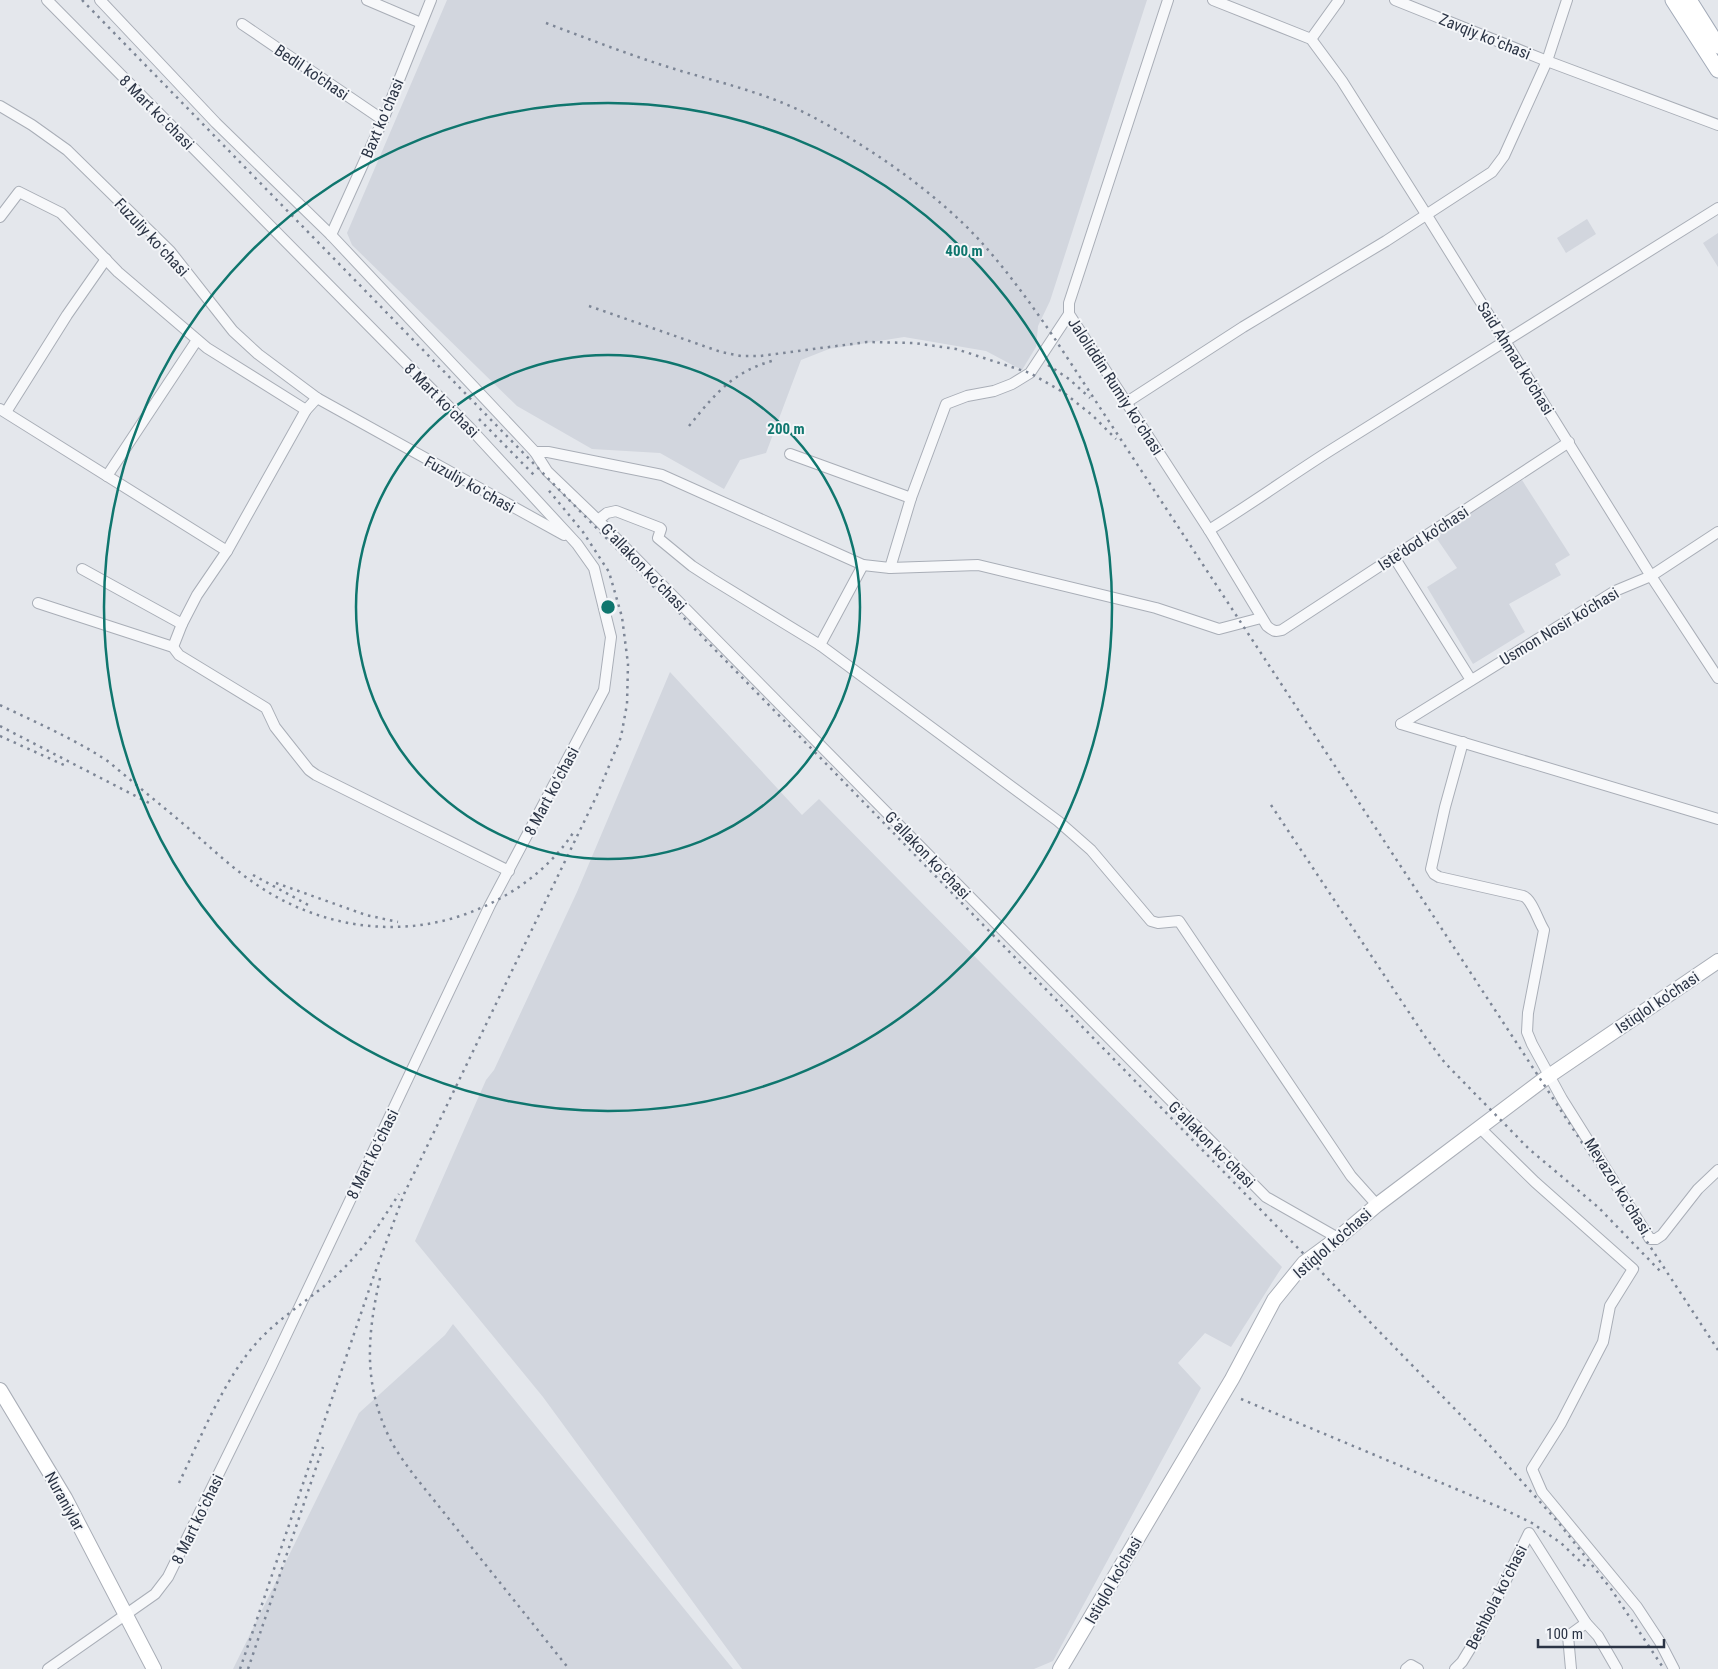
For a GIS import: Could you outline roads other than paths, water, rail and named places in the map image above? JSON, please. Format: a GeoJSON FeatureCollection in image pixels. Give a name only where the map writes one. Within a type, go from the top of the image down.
{"type":"FeatureCollection","features":[{"type":"Feature","properties":{"kind":"main road"},"geometry":{"type":"LineString","coordinates":[[1673,0],[1718,70]]}},
{"type":"Feature","properties":{"kind":"main road"},"geometry":{"type":"LineString","coordinates":[[1689,0],[1718,46]]}},
{"type":"Feature","properties":{"kind":"main road","name":"Istiqlol ko'chasi"},"geometry":{"type":"LineString","coordinates":[[1060,1669],[1232,1379],[1274,1300],[1304,1264],[1479,1127],[1718,961]]}},
{"type":"Feature","properties":{"kind":"main road","name":"Nuraniylar"},"geometry":{"type":"LineString","coordinates":[[0,1390],[65,1498],[154,1669]]}},
{"type":"Feature","properties":{"kind":"street","name":"8 Mart koʻchasi"},"geometry":{"type":"LineString","coordinates":[[47,0],[470,428],[577,544],[594,568],[611,637],[604,690],[490,905],[254,1403],[168,1577],[156,1594],[48,1669]]}},
{"type":"Feature","properties":{"kind":"street","name":"Gʻallakon koʻchasi"},"geometry":{"type":"LineString","coordinates":[[100,0],[216,123],[331,235],[535,452],[547,471],[598,520],[1266,1197],[1338,1238]]}},
{"type":"Feature","properties":{"kind":"street"},"geometry":{"type":"LineString","coordinates":[[367,0],[420,23]]}},
{"type":"Feature","properties":{"kind":"street","name":"Baxt koʻchasi"},"geometry":{"type":"LineString","coordinates":[[331,235],[383,120],[420,23],[431,0]]}},
{"type":"Feature","properties":{"kind":"street","name":"Jaloliddin Rumiy koʻchasi"},"geometry":{"type":"LineString","coordinates":[[1168,0],[1069,303],[1069,314],[1209,530],[1261,618],[1267,626],[1277,632]]}},
{"type":"Feature","properties":{"kind":"street"},"geometry":{"type":"LineString","coordinates":[[1213,0],[1311,39],[1339,0]]}},
{"type":"Feature","properties":{"kind":"street","name":"Zavqiy koʻchasi"},"geometry":{"type":"LineString","coordinates":[[1395,0],[1547,61],[1718,125]]}},
{"type":"Feature","properties":{"kind":"street"},"geometry":{"type":"LineString","coordinates":[[1127,402],[1243,328],[1386,241],[1492,172],[1504,156],[1547,61],[1567,0]]}},
{"type":"Feature","properties":{"kind":"street","name":"Bedil ko'chasi"},"geometry":{"type":"LineString","coordinates":[[242,24],[383,120]]}},
{"type":"Feature","properties":{"kind":"street","name":"Said Ahmad ko'chasi"},"geometry":{"type":"LineString","coordinates":[[1311,39],[1342,81],[1651,576],[1718,678]]}},
{"type":"Feature","properties":{"kind":"street","name":"Fuzuliy koʻchasi"},"geometry":{"type":"LineString","coordinates":[[0,106],[32,125],[67,150],[170,251],[233,331],[258,354],[317,398],[571,539]]}},
{"type":"Feature","properties":{"kind":"street"},"geometry":{"type":"LineString","coordinates":[[0,217],[19,192],[61,213],[118,272],[197,340],[306,410]]}},
{"type":"Feature","properties":{"kind":"street"},"geometry":{"type":"LineString","coordinates":[[1209,530],[1317,459],[1718,208]]}},
{"type":"Feature","properties":{"kind":"street"},"geometry":{"type":"LineString","coordinates":[[106,260],[71,308],[3,411],[227,551]]}},
{"type":"Feature","properties":{"kind":"street"},"geometry":{"type":"LineString","coordinates":[[890,568],[911,498],[946,404],[967,396],[994,391],[1012,384],[1030,373],[1069,314]]}},
{"type":"Feature","properties":{"kind":"street"},"geometry":{"type":"LineString","coordinates":[[107,476],[197,340]]}},
{"type":"Feature","properties":{"kind":"street"},"geometry":{"type":"LineString","coordinates":[[173,647],[197,595],[227,551],[306,410],[317,398]]}},
{"type":"Feature","properties":{"kind":"street","name":"Iste'dod ko'chasi"},"geometry":{"type":"LineString","coordinates":[[1277,632],[1569,442]]}},
{"type":"Feature","properties":{"kind":"street"},"geometry":{"type":"LineString","coordinates":[[535,452],[548,452],[662,475],[863,565],[890,568],[978,565],[1156,608],[1219,629],[1261,618]]}},
{"type":"Feature","properties":{"kind":"street"},"geometry":{"type":"LineString","coordinates":[[790,454],[911,498]]}},
{"type":"Feature","properties":{"kind":"street"},"geometry":{"type":"LineString","coordinates":[[598,520],[607,512],[616,511],[657,526],[661,530],[658,538],[692,566],[820,645],[1058,821],[1091,850],[1151,921],[1158,923],[1179,921],[1351,1176],[1377,1205]]}},
{"type":"Feature","properties":{"kind":"street","name":"Usmon Nosir ko'chasi"},"geometry":{"type":"LineString","coordinates":[[1463,742],[1401,724],[1615,591],[1651,576],[1718,532]]}},
{"type":"Feature","properties":{"kind":"street"},"geometry":{"type":"LineString","coordinates":[[1394,557],[1418,592],[1471,680]]}},
{"type":"Feature","properties":{"kind":"street"},"geometry":{"type":"LineString","coordinates":[[820,645],[863,565]]}},
{"type":"Feature","properties":{"kind":"street"},"geometry":{"type":"LineString","coordinates":[[82,569],[182,624]]}},
{"type":"Feature","properties":{"kind":"street"},"geometry":{"type":"LineString","coordinates":[[38,603],[173,647],[179,655],[266,708],[275,727],[309,770],[316,776],[509,871]]}},
{"type":"Feature","properties":{"kind":"street"},"geometry":{"type":"LineString","coordinates":[[1550,1076],[1527,1032],[1528,1012],[1544,930],[1536,918],[1530,900],[1523,896],[1439,877],[1431,869],[1445,807],[1463,742],[1718,819]]}},
{"type":"Feature","properties":{"kind":"street","name":"Mevazor koʻchasi"},"geometry":{"type":"LineString","coordinates":[[1550,1076],[1562,1099],[1650,1239],[1656,1239],[1662,1235],[1698,1189],[1718,1170]]}},
{"type":"Feature","properties":{"kind":"street"},"geometry":{"type":"LineString","coordinates":[[1479,1127],[1535,1182],[1633,1269],[1610,1306],[1603,1342],[1561,1423],[1532,1469],[1542,1492],[1637,1607],[1660,1642],[1674,1669]]}},
{"type":"Feature","properties":{"kind":"street","name":"Beshbola koʻchasi"},"geometry":{"type":"LineString","coordinates":[[1455,1669],[1462,1662],[1481,1631],[1529,1533],[1586,1623],[1598,1636],[1618,1669]]}},
{"type":"Feature","properties":{"kind":"street"},"geometry":{"type":"LineString","coordinates":[[1571,1669],[1568,1636],[1586,1623]]}},
{"type":"Feature","properties":{"kind":"street"},"geometry":{"type":"LineString","coordinates":[[1406,1669],[1411,1666],[1418,1669]]}},
{"type":"Feature","properties":{"kind":"railway"},"geometry":{"type":"LineString","coordinates":[[82,0],[1484,1439],[1558,1522],[1611,1589],[1664,1669]]}},
{"type":"Feature","properties":{"kind":"railway"},"geometry":{"type":"LineString","coordinates":[[546,23],[647,60],[765,96],[813,117],[858,143],[903,173],[945,207],[982,243],[1019,288],[1053,336],[1718,1350]]}},
{"type":"Feature","properties":{"kind":"railway"},"geometry":{"type":"LineString","coordinates":[[589,306],[721,352],[741,356],[760,356],[867,342],[914,343],[956,349],[1030,373],[1063,392],[1092,415],[1116,439]]}},
{"type":"Feature","properties":{"kind":"railway"},"geometry":{"type":"LineString","coordinates":[[689,426],[726,385],[748,370],[776,360]]}},
{"type":"Feature","properties":{"kind":"railway"},"geometry":{"type":"LineString","coordinates":[[1048,365],[1069,379],[1090,398]]}},
{"type":"Feature","properties":{"kind":"railway"},"geometry":{"type":"LineString","coordinates":[[479,419],[535,476]]}},
{"type":"Feature","properties":{"kind":"railway"},"geometry":{"type":"LineString","coordinates":[[240,1669],[372,1281],[404,1194],[597,795],[621,737],[627,704],[628,664],[622,617],[609,572],[583,532],[546,487]]}},
{"type":"Feature","properties":{"kind":"railway"},"geometry":{"type":"LineString","coordinates":[[0,705],[69,739],[109,762],[257,885],[306,911],[358,925],[385,927],[413,926],[439,922],[466,914],[497,900],[526,882],[552,859],[573,833]]}},
{"type":"Feature","properties":{"kind":"railway"},"geometry":{"type":"LineString","coordinates":[[0,726],[153,805]]}},
{"type":"Feature","properties":{"kind":"railway"},"geometry":{"type":"LineString","coordinates":[[0,736],[64,765]]}},
{"type":"Feature","properties":{"kind":"railway"},"geometry":{"type":"LineString","coordinates":[[1271,805],[1426,1038],[1445,1063],[1529,1149],[1598,1207],[1660,1271]]}},
{"type":"Feature","properties":{"kind":"railway"},"geometry":{"type":"LineString","coordinates":[[253,875],[312,907]]}},
{"type":"Feature","properties":{"kind":"railway"},"geometry":{"type":"LineString","coordinates":[[276,883],[366,915],[398,922]]}},
{"type":"Feature","properties":{"kind":"railway"},"geometry":{"type":"LineString","coordinates":[[179,1483],[225,1388],[248,1353],[270,1329],[322,1288],[350,1261],[373,1234],[399,1194]]}},
{"type":"Feature","properties":{"kind":"railway"},"geometry":{"type":"LineString","coordinates":[[380,1278],[372,1320],[370,1360],[375,1399],[390,1439],[413,1474],[569,1669]]}},
{"type":"Feature","properties":{"kind":"railway"},"geometry":{"type":"LineString","coordinates":[[1241,1399],[1499,1507],[1532,1523],[1561,1543],[1588,1569]]}},
{"type":"Feature","properties":{"kind":"railway"},"geometry":{"type":"LineString","coordinates":[[248,1669],[323,1447]]}}]}
